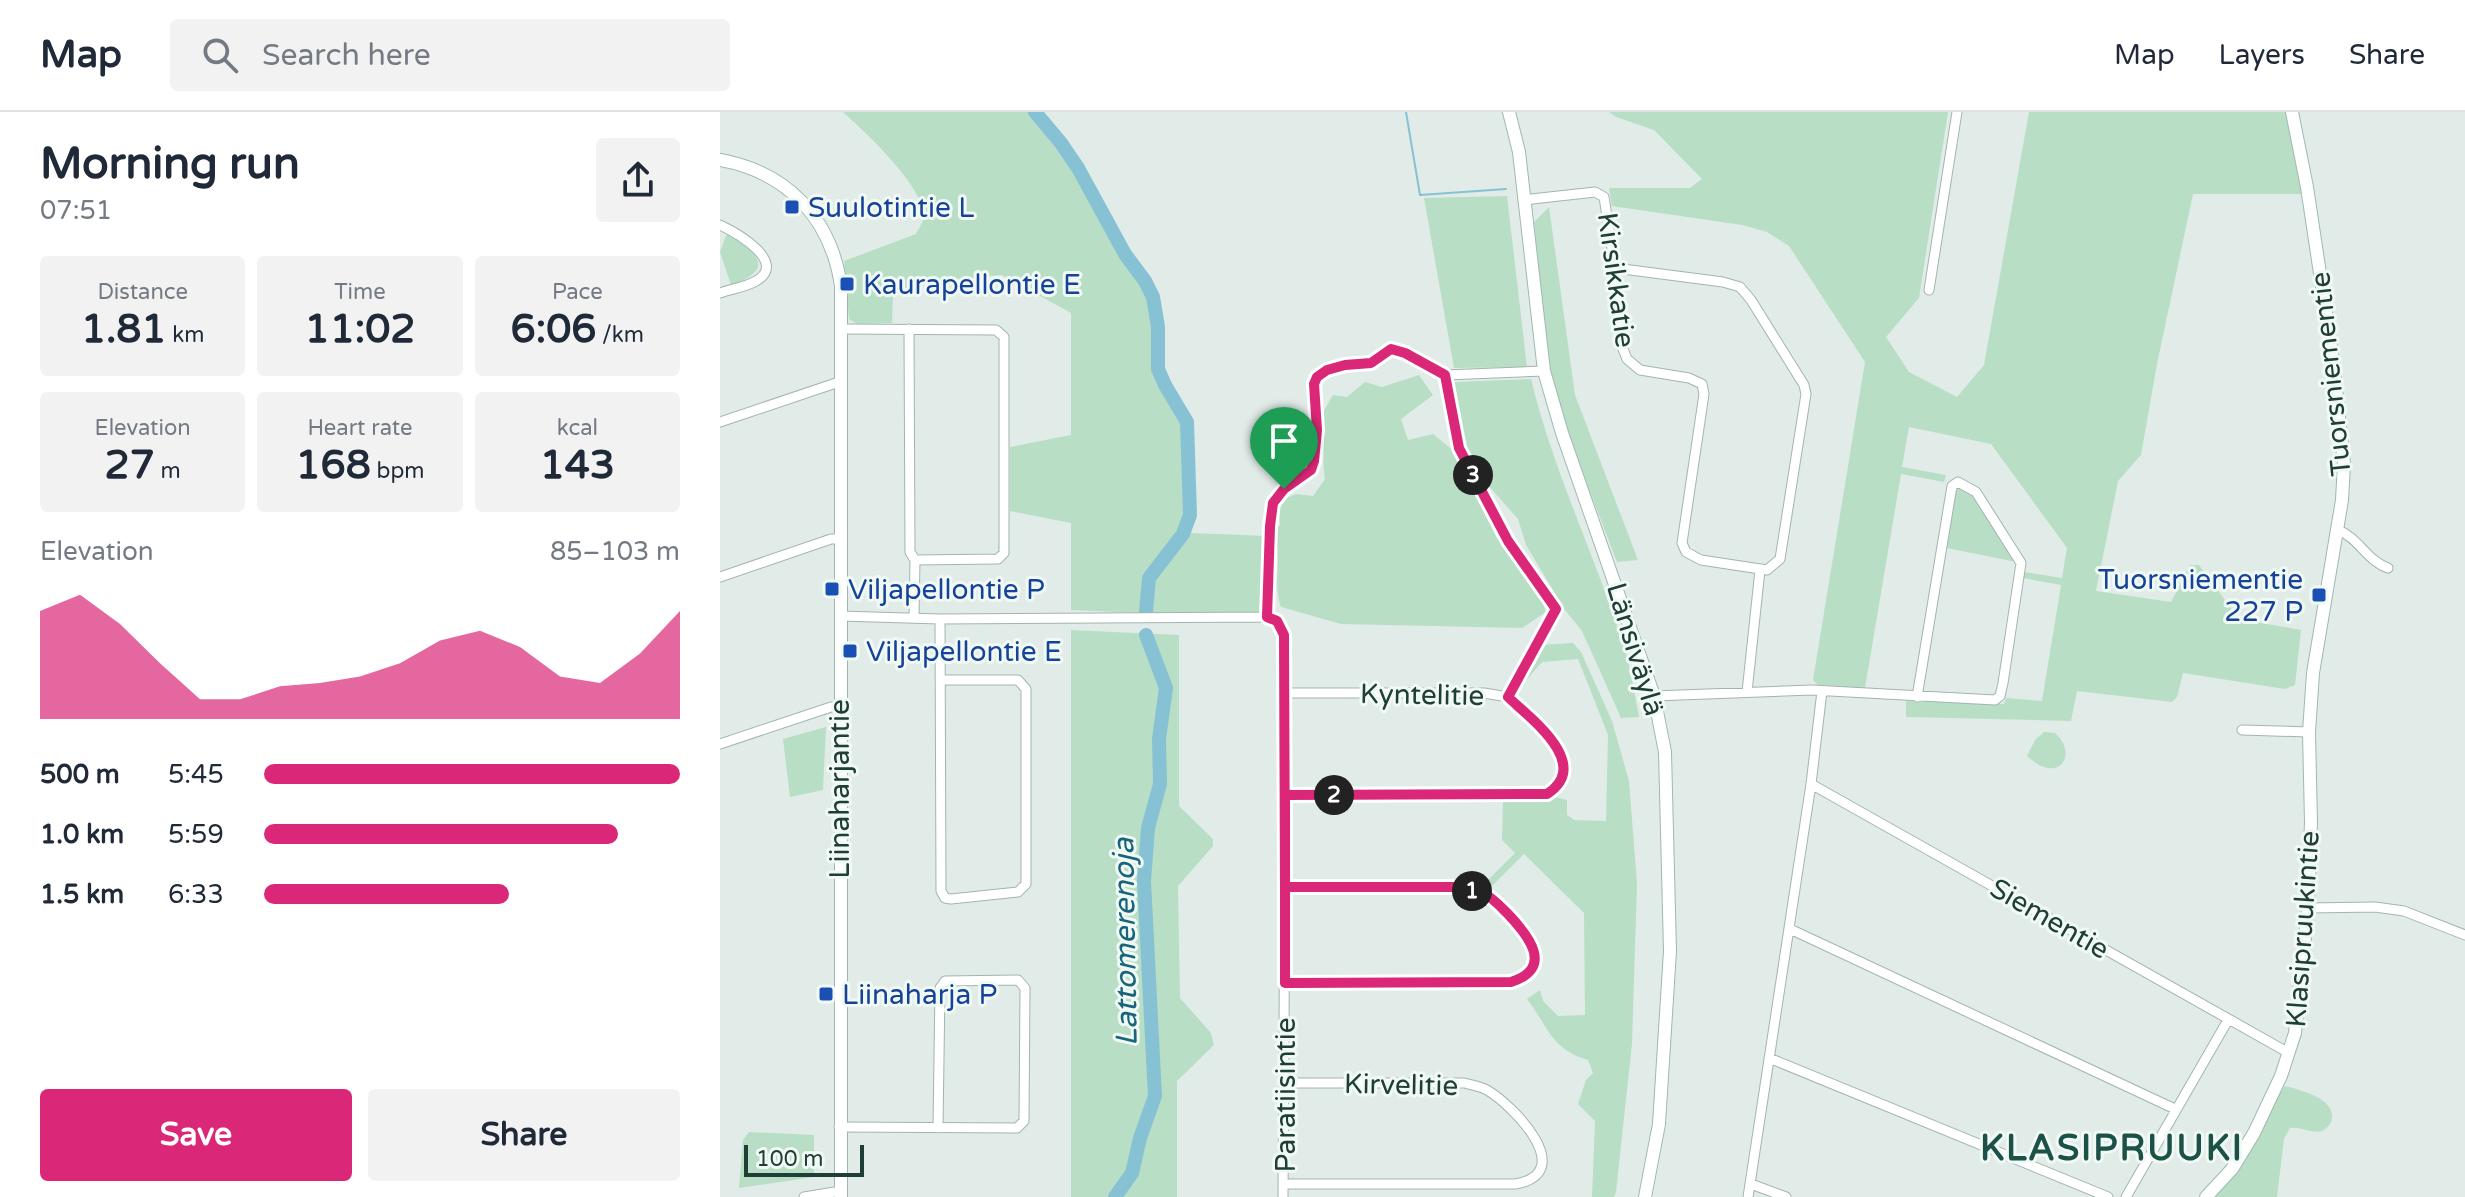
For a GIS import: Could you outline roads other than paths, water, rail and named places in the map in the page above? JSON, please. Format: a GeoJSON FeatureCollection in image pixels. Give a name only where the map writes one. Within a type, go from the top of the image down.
{"type":"FeatureCollection","features":[{"type":"Feature","properties":{"kind":"main road","name":"Länsiväylä"},"geometry":{"type":"LineString","coordinates":[[1509,112],[1517,140],[1544,371],[1562,433],[1654,696],[1667,776],[1670,951],[1659,1124],[1645,1197]]}},
{"type":"Feature","properties":{"kind":"main road","name":"Tuorsniementie"},"geometry":{"type":"LineString","coordinates":[[2292,112],[2307,187],[2344,464],[2338,530],[2316,650],[2309,732]]}},
{"type":"Feature","properties":{"kind":"main road","name":"Liinaharjantie"},"geometry":{"type":"LineString","coordinates":[[720,160],[760,171],[785,187],[817,218],[827,235],[838,270],[842,329],[839,539],[841,1194]]}},
{"type":"Feature","properties":{"kind":"main road","name":"Klasipruukintie"},"geometry":{"type":"LineString","coordinates":[[2206,1197],[2247,1147],[2289,1053],[2299,1009],[2308,908],[2311,822],[2309,732]]}},
{"type":"Feature","properties":{"kind":"street"},"geometry":{"type":"LineString","coordinates":[[1929,290],[1957,112]]}},
{"type":"Feature","properties":{"kind":"street","name":"Kirsikkatie"},"geometry":{"type":"LineString","coordinates":[[1523,200],[1599,193],[1606,201],[1621,344],[1627,359],[1640,370],[1689,378],[1702,384],[1704,394],[1682,543],[1686,552],[1701,560],[1760,570]]}},
{"type":"Feature","properties":{"kind":"street"},"geometry":{"type":"LineString","coordinates":[[720,225],[740,234],[758,249],[766,262],[758,280],[720,293]]}},
{"type":"Feature","properties":{"kind":"street"},"geometry":{"type":"LineString","coordinates":[[1615,268],[1740,287],[1804,385],[1806,394],[1780,559],[1767,570],[1760,570],[1747,692]]}},
{"type":"Feature","properties":{"kind":"street"},"geometry":{"type":"LineString","coordinates":[[842,329],[996,330],[1004,337],[1004,553],[998,559],[915,560]]}},
{"type":"Feature","properties":{"kind":"street"},"geometry":{"type":"LineString","coordinates":[[909,329],[910,552],[915,560],[914,618]]}},
{"type":"Feature","properties":{"kind":"street"},"geometry":{"type":"LineString","coordinates":[[840,616],[940,619],[1267,617],[1273,503],[1284,489],[1311,470],[1317,430],[1314,384],[1317,377],[1327,370],[1345,365],[1371,363],[1391,349],[1405,353],[1445,375],[1544,371]]}},
{"type":"Feature","properties":{"kind":"street"},"geometry":{"type":"LineString","coordinates":[[1445,375],[1459,448],[1508,541],[1556,609],[1508,697]]}},
{"type":"Feature","properties":{"kind":"street"},"geometry":{"type":"LineString","coordinates":[[720,422],[842,381]]}},
{"type":"Feature","properties":{"kind":"street"},"geometry":{"type":"LineString","coordinates":[[1654,696],[1822,691],[1917,697],[1995,700],[2000,696],[2021,563],[1976,492],[1958,482],[1952,486],[1917,697]]}},
{"type":"Feature","properties":{"kind":"street"},"geometry":{"type":"LineString","coordinates":[[2338,530],[2349,534],[2376,563],[2388,568]]}},
{"type":"Feature","properties":{"kind":"street"},"geometry":{"type":"LineString","coordinates":[[720,577],[831,539],[839,539]]}},
{"type":"Feature","properties":{"kind":"street","name":"Paratiisintie"},"geometry":{"type":"LineString","coordinates":[[1267,617],[1277,621],[1284,635],[1286,693],[1283,1197]]}},
{"type":"Feature","properties":{"kind":"street"},"geometry":{"type":"LineString","coordinates":[[940,619],[940,680],[941,891],[945,898],[951,899],[1018,892],[1026,884],[1026,689],[1018,680],[940,680]]}},
{"type":"Feature","properties":{"kind":"street"},"geometry":{"type":"LineString","coordinates":[[1748,1197],[1790,929],[1822,691]]}},
{"type":"Feature","properties":{"kind":"street","name":"Kyntelitie"},"geometry":{"type":"LineString","coordinates":[[1285,795],[1547,794],[1555,789],[1561,779],[1562,755],[1554,741],[1508,697],[1484,693],[1286,693]]}},
{"type":"Feature","properties":{"kind":"street"},"geometry":{"type":"LineString","coordinates":[[720,744],[831,707],[840,707]]}},
{"type":"Feature","properties":{"kind":"street"},"geometry":{"type":"LineString","coordinates":[[2242,730],[2309,732]]}},
{"type":"Feature","properties":{"kind":"street","name":"Siementie"},"geometry":{"type":"LineString","coordinates":[[1811,784],[2289,1053]]}},
{"type":"Feature","properties":{"kind":"street"},"geometry":{"type":"LineString","coordinates":[[1285,887],[1458,887],[1485,893],[1529,936],[1535,949],[1534,965],[1525,978],[1511,982],[1285,983]]}},
{"type":"Feature","properties":{"kind":"street"},"geometry":{"type":"LineString","coordinates":[[2308,908],[2375,907],[2404,911],[2465,935]]}},
{"type":"Feature","properties":{"kind":"street"},"geometry":{"type":"LineString","coordinates":[[1790,929],[2175,1109]]}},
{"type":"Feature","properties":{"kind":"street"},"geometry":{"type":"LineString","coordinates":[[839,1127],[938,1128],[1017,1128],[1024,1121],[1025,988],[1018,980],[945,981],[940,988],[938,1128]]}},
{"type":"Feature","properties":{"kind":"street"},"geometry":{"type":"LineString","coordinates":[[2126,1197],[2228,1020]]}},
{"type":"Feature","properties":{"kind":"street"},"geometry":{"type":"LineString","coordinates":[[1769,1058],[2108,1197]]}},
{"type":"Feature","properties":{"kind":"street","name":"Kirvelitie"},"geometry":{"type":"LineString","coordinates":[[1284,1184],[1516,1184],[1529,1181],[1542,1168],[1542,1153],[1537,1138],[1484,1088],[1464,1083],[1286,1083]]}},
{"type":"Feature","properties":{"kind":"street"},"geometry":{"type":"LineString","coordinates":[[1751,1184],[1786,1197]]}},
{"type":"Feature","properties":{"kind":"street"},"geometry":{"type":"LineString","coordinates":[[804,1197],[841,1194]]}},
{"type":"Feature","properties":{"kind":"waterway","name":"Lattomerenoja"},"geometry":{"type":"LineString","coordinates":[[1035,112],[1078,168],[1125,254],[1153,297],[1158,327],[1158,369],[1187,422],[1190,515],[1183,534],[1149,578],[1146,612]]}},
{"type":"Feature","properties":{"kind":"waterway"},"geometry":{"type":"LineString","coordinates":[[1406,112],[1420,195],[1506,189]]}},
{"type":"Feature","properties":{"kind":"waterway","name":"Lattomerenoja"},"geometry":{"type":"LineString","coordinates":[[1115,1197],[1132,1173],[1155,1096],[1144,881],[1148,828],[1160,784],[1159,739],[1166,688],[1146,635]]}},
{"type":"Feature","properties":{"kind":"place","name":"Suulotintie L"},"geometry":{"type":"Point","coordinates":[792,207]}},
{"type":"Feature","properties":{"kind":"place","name":"Kaurapellontie E"},"geometry":{"type":"Point","coordinates":[847,284]}},
{"type":"Feature","properties":{"kind":"place","name":"Viljapellontie P"},"geometry":{"type":"Point","coordinates":[832,589]}},
{"type":"Feature","properties":{"kind":"place","name":"Tuorsniementie 227 P"},"geometry":{"type":"Point","coordinates":[2319,595]}},
{"type":"Feature","properties":{"kind":"place","name":"Viljapellontie E"},"geometry":{"type":"Point","coordinates":[850,651]}},
{"type":"Feature","properties":{"kind":"place","name":"Liinaharja P"},"geometry":{"type":"Point","coordinates":[826,994]}},
{"type":"Feature","properties":{"kind":"district","name":"KLASIPRUUKI"},"geometry":{"type":"Point","coordinates":[2112,1147]}}]}
